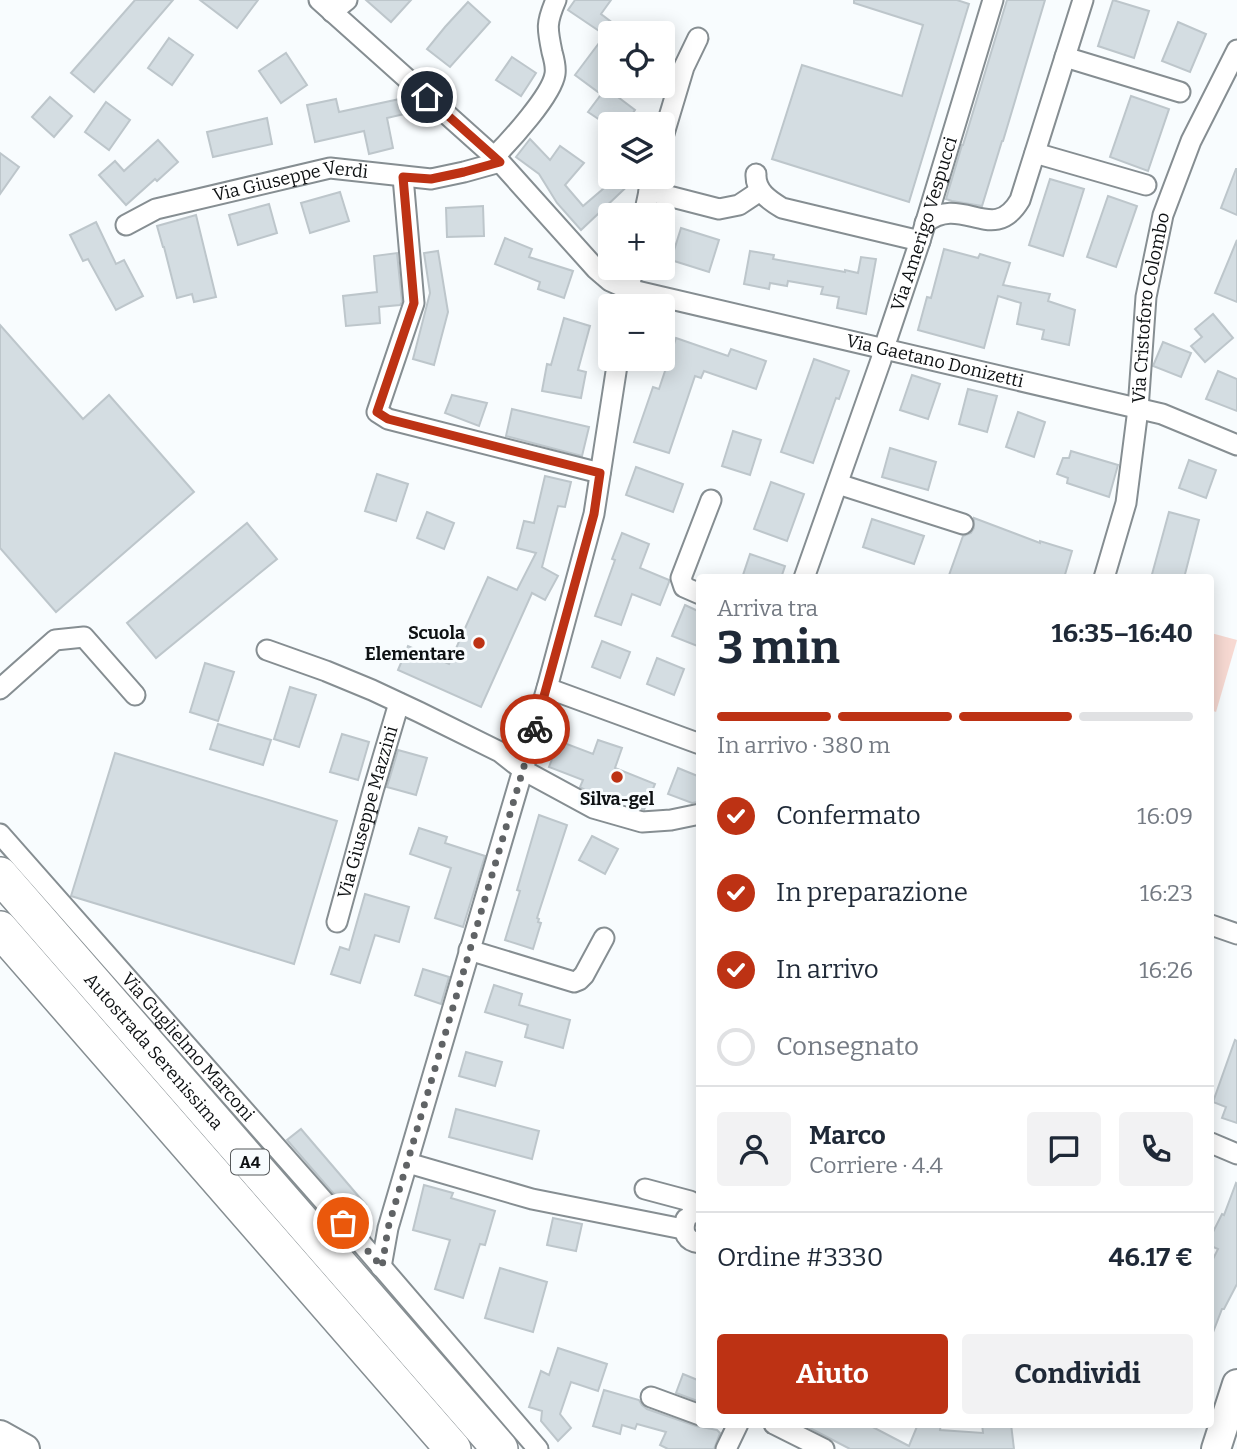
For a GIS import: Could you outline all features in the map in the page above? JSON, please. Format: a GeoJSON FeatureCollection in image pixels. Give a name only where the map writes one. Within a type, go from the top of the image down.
{"type":"FeatureCollection","features":[{"type":"Feature","properties":{"kind":"highway","name":"Autostrada Serenissima"},"geometry":{"type":"LineString","coordinates":[[0,875],[500,1449]]}},
{"type":"Feature","properties":{"kind":"highway","name":"Autostrada Serenissima"},"geometry":{"type":"LineString","coordinates":[[0,929],[453,1449]]}},
{"type":"Feature","properties":{"kind":"street"},"geometry":{"type":"LineString","coordinates":[[497,160],[538,106],[555,74],[548,18],[556,0]]}},
{"type":"Feature","properties":{"kind":"street","name":"Via Amerigo Vespucci"},"geometry":{"type":"LineString","coordinates":[[805,574],[923,232],[993,0]]}},
{"type":"Feature","properties":{"kind":"street"},"geometry":{"type":"LineString","coordinates":[[665,189],[719,209],[740,205],[758,182],[771,201],[782,208],[923,232],[933,217],[943,213],[958,212],[989,221],[1003,218],[1020,200],[1083,0]]}},
{"type":"Feature","properties":{"kind":"street","name":"Via Gaetano Donizetti"},"geometry":{"type":"LineString","coordinates":[[333,4],[497,160],[596,270],[623,294]]}},
{"type":"Feature","properties":{"kind":"street"},"geometry":{"type":"LineString","coordinates":[[670,112],[684,67],[698,38]]}},
{"type":"Feature","properties":{"kind":"street","name":"Via Cristoforo Colombo"},"geometry":{"type":"LineString","coordinates":[[1105,574],[1126,503],[1138,409],[1146,297],[1163,215],[1191,141],[1237,50]]}},
{"type":"Feature","properties":{"kind":"street"},"geometry":{"type":"LineString","coordinates":[[1065,57],[1180,92]]}},
{"type":"Feature","properties":{"kind":"street"},"geometry":{"type":"LineString","coordinates":[[1035,153],[1146,185]]}},
{"type":"Feature","properties":{"kind":"street","name":"Via Giuseppe Verdi"},"geometry":{"type":"LineString","coordinates":[[126,225],[156,209],[330,168],[431,179],[464,172],[497,160]]}},
{"type":"Feature","properties":{"kind":"street"},"geometry":{"type":"LineString","coordinates":[[403,177],[414,303],[377,412],[388,419],[600,473]]}},
{"type":"Feature","properties":{"kind":"street","name":"Via Gaetano Donizetti"},"geometry":{"type":"LineString","coordinates":[[675,308],[884,349],[1162,414],[1237,445]]}},
{"type":"Feature","properties":{"kind":"street"},"geometry":{"type":"LineString","coordinates":[[382,1267],[388,1228],[547,688],[594,514],[616,371]]}},
{"type":"Feature","properties":{"kind":"street"},"geometry":{"type":"LineString","coordinates":[[838,484],[963,524]]}},
{"type":"Feature","properties":{"kind":"street"},"geometry":{"type":"LineString","coordinates":[[696,592],[684,587],[681,578],[711,500]]}},
{"type":"Feature","properties":{"kind":"street"},"geometry":{"type":"LineString","coordinates":[[0,689],[55,640],[84,637],[135,695]]}},
{"type":"Feature","properties":{"kind":"street"},"geometry":{"type":"LineString","coordinates":[[267,650],[326,671],[399,703],[500,752],[523,770],[593,808],[642,821],[671,820],[696,815]]}},
{"type":"Feature","properties":{"kind":"street"},"geometry":{"type":"LineString","coordinates":[[547,688],[696,743]]}},
{"type":"Feature","properties":{"kind":"street","name":"Via Giuseppe Mazzini"},"geometry":{"type":"LineString","coordinates":[[337,922],[399,703]]}},
{"type":"Feature","properties":{"kind":"street","name":"Via Guglielmo Marconi"},"geometry":{"type":"LineString","coordinates":[[0,834],[382,1267],[538,1449]]}},
{"type":"Feature","properties":{"kind":"street"},"geometry":{"type":"LineString","coordinates":[[1214,926],[1237,934]]}},
{"type":"Feature","properties":{"kind":"street"},"geometry":{"type":"LineString","coordinates":[[470,950],[574,982],[584,975],[604,938]]}},
{"type":"Feature","properties":{"kind":"street"},"geometry":{"type":"LineString","coordinates":[[1214,1144],[1237,1154]]}},
{"type":"Feature","properties":{"kind":"street"},"geometry":{"type":"LineString","coordinates":[[408,1163],[532,1199],[693,1218]]}},
{"type":"Feature","properties":{"kind":"street"},"geometry":{"type":"LineString","coordinates":[[645,1189],[690,1201],[693,1218],[685,1234],[696,1242]]}},
{"type":"Feature","properties":{"kind":"street"},"geometry":{"type":"LineString","coordinates":[[368,1252],[388,1228]]}},
{"type":"Feature","properties":{"kind":"street"},"geometry":{"type":"LineString","coordinates":[[1216,1449],[1237,1384]]}},
{"type":"Feature","properties":{"kind":"street"},"geometry":{"type":"LineString","coordinates":[[651,1397],[696,1414]]}},
{"type":"Feature","properties":{"kind":"street"},"geometry":{"type":"LineString","coordinates":[[726,1449],[733,1428]]}},
{"type":"Feature","properties":{"kind":"street"},"geometry":{"type":"LineString","coordinates":[[782,1428],[824,1449]]}},
{"type":"Feature","properties":{"kind":"street"},"geometry":{"type":"LineString","coordinates":[[0,1435],[25,1449]]}},
{"type":"Feature","properties":{"kind":"shaded area"},"geometry":{"type":"Polygon","coordinates":[[[1214,634],[1237,640],[1216,712],[1214,711],[1214,634]]]}},
{"type":"Feature","properties":{"kind":"building"},"geometry":{"type":"Polygon","coordinates":[[[135,0],[173,0],[94,92],[71,73],[135,0]]]}},
{"type":"Feature","properties":{"kind":"building"},"geometry":{"type":"Polygon","coordinates":[[[200,0],[258,0],[237,28],[200,0]]]}},
{"type":"Feature","properties":{"kind":"building"},"geometry":{"type":"Polygon","coordinates":[[[366,0],[411,0],[391,22],[366,0]]]}},
{"type":"Feature","properties":{"kind":"building"},"geometry":{"type":"Polygon","coordinates":[[[575,0],[611,0],[601,14],[610,21],[598,21],[598,30],[568,10],[575,0]]]}},
{"type":"Feature","properties":{"kind":"building"},"geometry":{"type":"Polygon","coordinates":[[[854,0],[957,0],[969,4],[909,202],[772,159],[802,65],[902,96],[923,25],[854,3],[854,0]]]}},
{"type":"Feature","properties":{"kind":"building"},"geometry":{"type":"Polygon","coordinates":[[[1007,0],[1045,0],[982,206],[952,201],[946,199],[1007,0]]]}},
{"type":"Feature","properties":{"kind":"building"},"geometry":{"type":"Polygon","coordinates":[[[1113,0],[1149,11],[1134,58],[1098,46],[1113,0]]]}},
{"type":"Feature","properties":{"kind":"building"},"geometry":{"type":"Polygon","coordinates":[[[468,2],[490,22],[450,67],[427,49],[468,2]]]}},
{"type":"Feature","properties":{"kind":"building"},"geometry":{"type":"Polygon","coordinates":[[[1178,22],[1206,34],[1190,72],[1162,61],[1178,22]]]}},
{"type":"Feature","properties":{"kind":"building"},"geometry":{"type":"Polygon","coordinates":[[[169,38],[193,55],[172,85],[148,68],[169,38]]]}},
{"type":"Feature","properties":{"kind":"building"},"geometry":{"type":"Polygon","coordinates":[[[598,44],[598,92],[575,75],[598,44]]]}},
{"type":"Feature","properties":{"kind":"building"},"geometry":{"type":"Polygon","coordinates":[[[286,53],[307,85],[281,103],[259,71],[286,53]]]}},
{"type":"Feature","properties":{"kind":"building"},"geometry":{"type":"Polygon","coordinates":[[[512,57],[536,73],[521,96],[496,80],[512,57]]]}},
{"type":"Feature","properties":{"kind":"building"},"geometry":{"type":"Polygon","coordinates":[[[1131,96],[1169,109],[1148,171],[1110,157],[1131,96]]]}},
{"type":"Feature","properties":{"kind":"building"},"geometry":{"type":"Polygon","coordinates":[[[50,97],[72,116],[54,137],[32,117],[50,97]]]}},
{"type":"Feature","properties":{"kind":"building"},"geometry":{"type":"Polygon","coordinates":[[[409,97],[413,112],[387,118],[393,148],[369,154],[364,131],[315,142],[307,105],[336,99],[339,112],[409,97]]]}},
{"type":"Feature","properties":{"kind":"building"},"geometry":{"type":"Polygon","coordinates":[[[598,98],[619,98],[635,110],[598,112],[598,119],[588,112],[598,98]]]}},
{"type":"Feature","properties":{"kind":"building"},"geometry":{"type":"Polygon","coordinates":[[[106,102],[130,120],[109,150],[85,132],[106,102]]]}},
{"type":"Feature","properties":{"kind":"building"},"geometry":{"type":"Polygon","coordinates":[[[267,118],[272,144],[213,157],[207,132],[267,118]]]}},
{"type":"Feature","properties":{"kind":"building"},"geometry":{"type":"Polygon","coordinates":[[[530,139],[550,160],[560,146],[584,163],[565,185],[583,206],[603,189],[624,189],[610,203],[598,203],[598,214],[581,230],[557,203],[539,174],[516,157],[530,139]]]}},
{"type":"Feature","properties":{"kind":"building"},"geometry":{"type":"Polygon","coordinates":[[[158,140],[178,162],[126,205],[99,175],[115,161],[124,171],[158,140]]]}},
{"type":"Feature","properties":{"kind":"building"},"geometry":{"type":"Polygon","coordinates":[[[0,153],[19,167],[0,194],[0,153]]]}},
{"type":"Feature","properties":{"kind":"building"},"geometry":{"type":"Polygon","coordinates":[[[1237,169],[1237,215],[1221,208],[1237,169]]]}},
{"type":"Feature","properties":{"kind":"building"},"geometry":{"type":"Polygon","coordinates":[[[1050,179],[1084,189],[1063,256],[1029,245],[1050,179]]]}},
{"type":"Feature","properties":{"kind":"building"},"geometry":{"type":"Polygon","coordinates":[[[340,192],[349,221],[310,233],[301,203],[340,192]]]}},
{"type":"Feature","properties":{"kind":"building"},"geometry":{"type":"Polygon","coordinates":[[[1108,196],[1137,206],[1116,267],[1087,257],[1108,196]]]}},
{"type":"Feature","properties":{"kind":"building"},"geometry":{"type":"Polygon","coordinates":[[[269,204],[277,233],[238,245],[229,215],[269,204]]]}},
{"type":"Feature","properties":{"kind":"building"},"geometry":{"type":"Polygon","coordinates":[[[483,206],[484,236],[447,237],[446,208],[483,206]]]}},
{"type":"Feature","properties":{"kind":"building"},"geometry":{"type":"Polygon","coordinates":[[[196,215],[216,297],[194,302],[192,294],[177,298],[157,226],[196,215]]]}},
{"type":"Feature","properties":{"kind":"building"},"geometry":{"type":"Polygon","coordinates":[[[96,222],[116,264],[124,260],[143,296],[116,310],[88,259],[83,261],[70,235],[96,222]]]}},
{"type":"Feature","properties":{"kind":"building"},"geometry":{"type":"Polygon","coordinates":[[[681,228],[719,240],[709,272],[675,261],[675,247],[681,228]]]}},
{"type":"Feature","properties":{"kind":"building"},"geometry":{"type":"Polygon","coordinates":[[[505,238],[532,249],[529,257],[573,271],[564,298],[538,289],[540,282],[495,264],[505,238]]]}},
{"type":"Feature","properties":{"kind":"building"},"geometry":{"type":"Polygon","coordinates":[[[1237,240],[1237,302],[1215,293],[1237,240]]]}},
{"type":"Feature","properties":{"kind":"building"},"geometry":{"type":"Polygon","coordinates":[[[944,249],[978,258],[980,254],[1010,263],[1003,285],[1050,294],[1048,301],[1075,310],[1069,345],[1042,339],[1044,330],[1017,324],[1021,303],[998,296],[984,348],[918,330],[927,297],[931,298],[944,249]]]}},
{"type":"Feature","properties":{"kind":"building"},"geometry":{"type":"Polygon","coordinates":[[[438,251],[448,312],[434,365],[413,359],[430,293],[424,253],[438,251]]]}},
{"type":"Feature","properties":{"kind":"building"},"geometry":{"type":"Polygon","coordinates":[[[750,251],[774,255],[773,259],[858,273],[861,257],[876,259],[866,314],[837,308],[839,297],[821,294],[823,287],[788,281],[787,286],[770,283],[769,289],[744,284],[750,251]]]}},
{"type":"Feature","properties":{"kind":"building"},"geometry":{"type":"Polygon","coordinates":[[[397,253],[402,302],[400,305],[379,307],[380,323],[346,326],[343,296],[377,292],[374,256],[397,253]]]}},
{"type":"Feature","properties":{"kind":"building"},"geometry":{"type":"Polygon","coordinates":[[[1213,314],[1233,338],[1205,362],[1191,346],[1202,337],[1195,329],[1213,314]]]}},
{"type":"Feature","properties":{"kind":"building"},"geometry":{"type":"Polygon","coordinates":[[[564,318],[590,326],[578,370],[586,372],[581,398],[542,391],[547,364],[551,365],[564,318]]]}},
{"type":"Feature","properties":{"kind":"building"},"geometry":{"type":"Polygon","coordinates":[[[0,325],[83,419],[109,395],[194,492],[56,612],[0,548],[0,325]]]}},
{"type":"Feature","properties":{"kind":"building"},"geometry":{"type":"Polygon","coordinates":[[[676,338],[728,356],[731,349],[766,361],[756,389],[704,371],[701,378],[695,376],[669,453],[634,442],[653,387],[659,389],[665,371],[675,371],[676,338]]]}},
{"type":"Feature","properties":{"kind":"building"},"geometry":{"type":"Polygon","coordinates":[[[1163,342],[1191,353],[1181,377],[1153,366],[1163,342]]]}},
{"type":"Feature","properties":{"kind":"building"},"geometry":{"type":"Polygon","coordinates":[[[814,359],[849,371],[839,399],[836,398],[813,463],[781,452],[814,359]]]}},
{"type":"Feature","properties":{"kind":"building"},"geometry":{"type":"Polygon","coordinates":[[[1218,371],[1237,379],[1237,411],[1206,399],[1218,371]]]}},
{"type":"Feature","properties":{"kind":"building"},"geometry":{"type":"Polygon","coordinates":[[[912,375],[940,384],[928,419],[900,410],[912,375]]]}},
{"type":"Feature","properties":{"kind":"building"},"geometry":{"type":"Polygon","coordinates":[[[968,389],[997,396],[987,432],[959,424],[968,389]]]}},
{"type":"Feature","properties":{"kind":"building"},"geometry":{"type":"Polygon","coordinates":[[[452,395],[487,403],[479,426],[445,413],[452,395]]]}},
{"type":"Feature","properties":{"kind":"building"},"geometry":{"type":"Polygon","coordinates":[[[512,409],[589,427],[582,456],[506,436],[512,409]]]}},
{"type":"Feature","properties":{"kind":"building"},"geometry":{"type":"Polygon","coordinates":[[[1018,412],[1045,422],[1034,457],[1006,447],[1018,412]]]}},
{"type":"Feature","properties":{"kind":"building"},"geometry":{"type":"Polygon","coordinates":[[[733,431],[761,440],[750,475],[722,466],[733,431]]]}},
{"type":"Feature","properties":{"kind":"building"},"geometry":{"type":"Polygon","coordinates":[[[890,448],[936,462],[928,490],[882,477],[890,448]]]}},
{"type":"Feature","properties":{"kind":"building"},"geometry":{"type":"Polygon","coordinates":[[[1071,451],[1118,465],[1109,497],[1067,483],[1068,478],[1057,474],[1063,458],[1069,458],[1071,451]]]}},
{"type":"Feature","properties":{"kind":"building"},"geometry":{"type":"Polygon","coordinates":[[[1189,460],[1216,470],[1206,498],[1179,488],[1189,460]]]}},
{"type":"Feature","properties":{"kind":"building"},"geometry":{"type":"Polygon","coordinates":[[[636,467],[683,484],[673,512],[626,495],[636,467]]]}},
{"type":"Feature","properties":{"kind":"building"},"geometry":{"type":"Polygon","coordinates":[[[377,474],[408,484],[396,521],[365,511],[377,474]]]}},
{"type":"Feature","properties":{"kind":"building","name":"Scuola Elementare"},"geometry":{"type":"Polygon","coordinates":[[[545,476],[571,482],[565,507],[558,506],[542,567],[558,576],[545,600],[532,593],[481,707],[398,670],[408,646],[449,664],[488,577],[517,590],[536,553],[517,548],[524,521],[534,523],[545,476]]]}},
{"type":"Feature","properties":{"kind":"building"},"geometry":{"type":"Polygon","coordinates":[[[771,482],[804,494],[787,541],[754,529],[771,482]]]}},
{"type":"Feature","properties":{"kind":"building"},"geometry":{"type":"Polygon","coordinates":[[[427,512],[454,523],[444,549],[417,538],[427,512]]]}},
{"type":"Feature","properties":{"kind":"building"},"geometry":{"type":"Polygon","coordinates":[[[1169,512],[1199,520],[1185,574],[1152,574],[1169,512]]]}},
{"type":"Feature","properties":{"kind":"building"},"geometry":{"type":"Polygon","coordinates":[[[974,518],[1040,543],[1072,551],[1065,574],[949,574],[963,536],[971,533],[974,518]]]}},
{"type":"Feature","properties":{"kind":"building"},"geometry":{"type":"Polygon","coordinates":[[[872,519],[924,536],[914,564],[863,547],[872,519]]]}},
{"type":"Feature","properties":{"kind":"building"},"geometry":{"type":"Polygon","coordinates":[[[247,523],[277,559],[156,658],[127,623],[247,523]]]}},
{"type":"Feature","properties":{"kind":"building"},"geometry":{"type":"Polygon","coordinates":[[[622,533],[649,544],[640,568],[669,582],[660,605],[632,594],[621,625],[595,616],[622,533]]]}},
{"type":"Feature","properties":{"kind":"building"},"geometry":{"type":"Polygon","coordinates":[[[750,554],[785,566],[782,574],[743,574],[750,554]]]}},
{"type":"Feature","properties":{"kind":"building"},"geometry":{"type":"Polygon","coordinates":[[[685,605],[696,610],[696,645],[672,636],[685,605]]]}},
{"type":"Feature","properties":{"kind":"building"},"geometry":{"type":"Polygon","coordinates":[[[602,641],[630,652],[620,678],[592,667],[602,641]]]}},
{"type":"Feature","properties":{"kind":"building"},"geometry":{"type":"Polygon","coordinates":[[[657,658],[684,669],[674,695],[647,684],[657,658]]]}},
{"type":"Feature","properties":{"kind":"building"},"geometry":{"type":"Polygon","coordinates":[[[205,663],[234,672],[218,721],[190,712],[205,663]]]}},
{"type":"Feature","properties":{"kind":"building"},"geometry":{"type":"Polygon","coordinates":[[[290,687],[316,695],[299,747],[274,739],[290,687]]]}},
{"type":"Feature","properties":{"kind":"building"},"geometry":{"type":"Polygon","coordinates":[[[218,724],[271,740],[263,765],[210,749],[218,724]]]}},
{"type":"Feature","properties":{"kind":"building"},"geometry":{"type":"Polygon","coordinates":[[[342,734],[369,742],[358,780],[330,772],[342,734]]]}},
{"type":"Feature","properties":{"kind":"building"},"geometry":{"type":"Polygon","coordinates":[[[598,740],[622,748],[615,768],[655,784],[644,810],[608,795],[606,799],[598,797],[580,787],[583,780],[549,767],[559,741],[593,754],[598,740]]]}},
{"type":"Feature","properties":{"kind":"building"},"geometry":{"type":"Polygon","coordinates":[[[398,750],[427,758],[416,795],[387,787],[398,750]]]}},
{"type":"Feature","properties":{"kind":"building"},"geometry":{"type":"Polygon","coordinates":[[[115,753],[337,821],[294,964],[71,896],[115,753]]]}},
{"type":"Feature","properties":{"kind":"building"},"geometry":{"type":"Polygon","coordinates":[[[678,768],[696,775],[696,802],[668,794],[678,768]]]}},
{"type":"Feature","properties":{"kind":"building"},"geometry":{"type":"Polygon","coordinates":[[[539,815],[567,825],[537,918],[541,923],[533,949],[505,940],[539,815]]]}},
{"type":"Feature","properties":{"kind":"building"},"geometry":{"type":"Polygon","coordinates":[[[419,828],[447,837],[445,843],[485,856],[463,927],[435,918],[451,868],[410,854],[419,828]]]}},
{"type":"Feature","properties":{"kind":"building"},"geometry":{"type":"Polygon","coordinates":[[[592,836],[618,849],[605,874],[579,860],[592,836]]]}},
{"type":"Feature","properties":{"kind":"building"},"geometry":{"type":"Polygon","coordinates":[[[365,894],[409,907],[399,942],[375,935],[360,983],[331,974],[340,947],[349,950],[365,894]]]}},
{"type":"Feature","properties":{"kind":"building"},"geometry":{"type":"Polygon","coordinates":[[[423,969],[449,977],[441,1004],[415,995],[423,969]]]}},
{"type":"Feature","properties":{"kind":"building"},"geometry":{"type":"Polygon","coordinates":[[[494,985],[522,994],[519,1005],[570,1020],[563,1048],[525,1037],[528,1025],[485,1012],[494,985]]]}},
{"type":"Feature","properties":{"kind":"building"},"geometry":{"type":"Polygon","coordinates":[[[1235,1040],[1237,1123],[1222,1118],[1226,1107],[1214,1102],[1235,1040]]]}},
{"type":"Feature","properties":{"kind":"building"},"geometry":{"type":"Polygon","coordinates":[[[466,1052],[502,1062],[495,1086],[459,1076],[466,1052]]]}},
{"type":"Feature","properties":{"kind":"building"},"geometry":{"type":"Polygon","coordinates":[[[456,1109],[539,1131],[532,1159],[449,1137],[456,1109]]]}},
{"type":"Feature","properties":{"kind":"building"},"geometry":{"type":"Polygon","coordinates":[[[301,1129],[366,1205],[353,1216],[287,1140],[301,1129]]]}},
{"type":"Feature","properties":{"kind":"building"},"geometry":{"type":"Polygon","coordinates":[[[1236,1183],[1237,1284],[1222,1309],[1214,1330],[1214,1257],[1218,1249],[1214,1247],[1214,1230],[1222,1214],[1224,1215],[1236,1183]]]}},
{"type":"Feature","properties":{"kind":"building"},"geometry":{"type":"Polygon","coordinates":[[[424,1185],[453,1193],[451,1198],[495,1211],[485,1245],[480,1244],[463,1298],[435,1289],[450,1240],[413,1230],[424,1185]]]}},
{"type":"Feature","properties":{"kind":"building"},"geometry":{"type":"Polygon","coordinates":[[[553,1218],[582,1224],[576,1251],[547,1245],[553,1218]]]}},
{"type":"Feature","properties":{"kind":"building"},"geometry":{"type":"Polygon","coordinates":[[[500,1268],[547,1282],[533,1332],[485,1318],[500,1268]]]}},
{"type":"Feature","properties":{"kind":"building"},"geometry":{"type":"Polygon","coordinates":[[[558,1348],[607,1364],[598,1391],[571,1382],[560,1414],[571,1428],[558,1441],[541,1421],[542,1411],[529,1407],[541,1371],[549,1375],[558,1348]]]}},
{"type":"Feature","properties":{"kind":"building"},"geometry":{"type":"Polygon","coordinates":[[[683,1374],[696,1379],[696,1400],[676,1393],[683,1374]]]}},
{"type":"Feature","properties":{"kind":"building"},"geometry":{"type":"Polygon","coordinates":[[[604,1390],[639,1400],[647,1409],[696,1428],[717,1430],[720,1433],[714,1449],[668,1449],[660,1445],[666,1432],[637,1424],[635,1429],[622,1425],[620,1434],[593,1426],[604,1390]]]}},
{"type":"Feature","properties":{"kind":"building"},"geometry":{"type":"Polygon","coordinates":[[[810,1428],[875,1428],[909,1446],[916,1428],[983,1433],[982,1428],[1011,1428],[1014,1449],[850,1449],[810,1428]]]}},
{"type":"Feature","properties":{"kind":"way so far"},"geometry":{"type":"LineString","coordinates":[[343,1223],[382,1267],[388,1228],[413,1140],[535,729]]}},
{"type":"Feature","properties":{"kind":"place","name":"Scuola Elementare"},"geometry":{"type":"Point","coordinates":[479,643]}},
{"type":"Feature","properties":{"kind":"place","name":"Silva-gel"},"geometry":{"type":"Point","coordinates":[617,777]}},
{"type":"Feature","properties":{"kind":"route"},"geometry":{"type":"LineString","coordinates":[[427,97],[500,162],[431,179],[403,177],[414,303],[377,412],[388,419],[600,473],[594,514],[535,729]]}}]}
